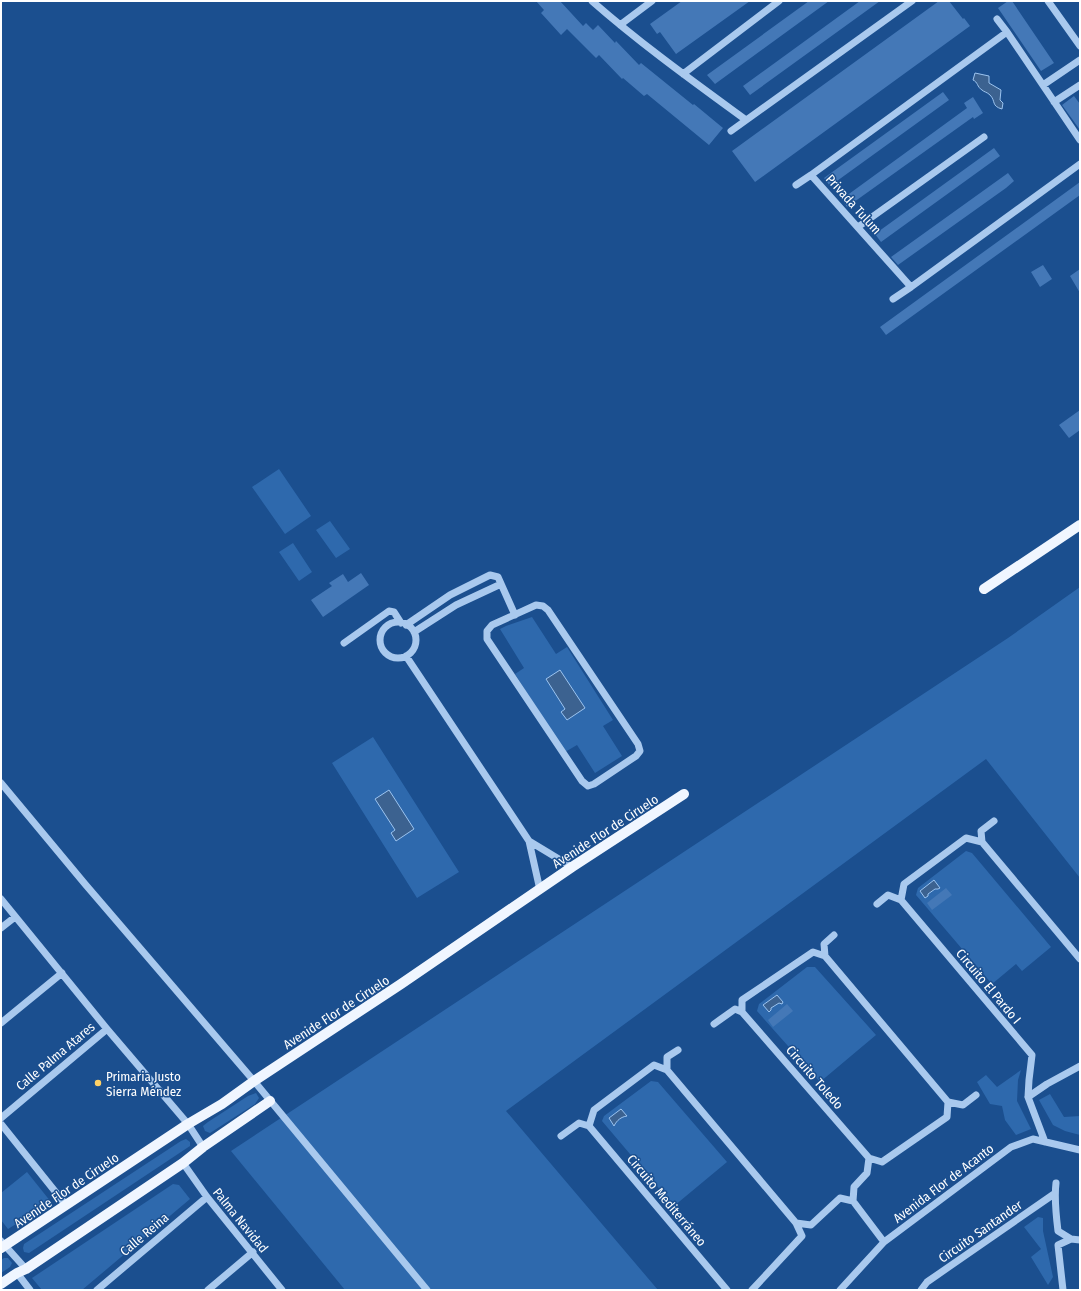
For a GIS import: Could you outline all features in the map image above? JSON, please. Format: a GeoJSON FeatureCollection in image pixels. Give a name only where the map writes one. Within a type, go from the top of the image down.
{"type":"FeatureCollection","features":[{"type":"Feature","properties":{"kind":"main road"},"geometry":{"type":"LineString","coordinates":[[984,589],[1080,525]]}},
{"type":"Feature","properties":{"kind":"main road","name":"Avenide Flor de Ciruelo"},"geometry":{"type":"LineString","coordinates":[[2,1245],[66,1205],[188,1124],[222,1104],[572,867],[684,794]]}},
{"type":"Feature","properties":{"kind":"main road"},"geometry":{"type":"LineString","coordinates":[[1,1284],[183,1163],[203,1147],[270,1101]]}},
{"type":"Feature","properties":{"kind":"street"},"geometry":{"type":"LineString","coordinates":[[592,1],[620,25],[683,74],[746,120]]}},
{"type":"Feature","properties":{"kind":"street"},"geometry":{"type":"LineString","coordinates":[[620,25],[652,1]]}},
{"type":"Feature","properties":{"kind":"street"},"geometry":{"type":"LineString","coordinates":[[683,74],[780,1]]}},
{"type":"Feature","properties":{"kind":"street"},"geometry":{"type":"LineString","coordinates":[[731,131],[912,1]]}},
{"type":"Feature","properties":{"kind":"street"},"geometry":{"type":"LineString","coordinates":[[1048,1],[1080,46]]}},
{"type":"Feature","properties":{"kind":"street"},"geometry":{"type":"LineString","coordinates":[[997,19],[1080,140]]}},
{"type":"Feature","properties":{"kind":"street","name":"Privada Tulum"},"geometry":{"type":"LineString","coordinates":[[911,287],[811,175],[1007,32]]}},
{"type":"Feature","properties":{"kind":"street"},"geometry":{"type":"LineString","coordinates":[[1043,85],[1080,60]]}},
{"type":"Feature","properties":{"kind":"street"},"geometry":{"type":"LineString","coordinates":[[1054,102],[1080,85]]}},
{"type":"Feature","properties":{"kind":"street"},"geometry":{"type":"LineString","coordinates":[[858,227],[984,137]]}},
{"type":"Feature","properties":{"kind":"street"},"geometry":{"type":"LineString","coordinates":[[893,299],[1080,164]]}},
{"type":"Feature","properties":{"kind":"street"},"geometry":{"type":"LineString","coordinates":[[796,185],[811,175]]}},
{"type":"Feature","properties":{"kind":"street"},"geometry":{"type":"LineString","coordinates":[[344,643],[391,611],[394,612],[404,624],[414,632],[416,643],[414,649],[406,656],[401,658],[390,656],[385,653],[380,643],[380,638],[390,624],[404,624],[450,595],[490,575],[498,577],[516,614]]}},
{"type":"Feature","properties":{"kind":"street"},"geometry":{"type":"LineString","coordinates":[[414,632],[456,604],[501,584]]}},
{"type":"Feature","properties":{"kind":"street"},"geometry":{"type":"LineString","coordinates":[[536,605],[543,606],[548,610],[638,744],[640,751],[636,756],[594,784],[588,786],[582,781],[487,639],[487,631],[492,625],[516,614],[536,605]]}},
{"type":"Feature","properties":{"kind":"street"},"geometry":{"type":"LineString","coordinates":[[406,656],[529,841],[540,890]]}},
{"type":"Feature","properties":{"kind":"street"},"geometry":{"type":"LineString","coordinates":[[1,783],[85,884],[254,1081],[427,1290]]}},
{"type":"Feature","properties":{"kind":"street"},"geometry":{"type":"LineString","coordinates":[[994,821],[981,831],[982,842],[1080,959]]}},
{"type":"Feature","properties":{"kind":"street"},"geometry":{"type":"LineString","coordinates":[[877,904],[888,895],[901,900],[904,884],[966,838],[982,842]]}},
{"type":"Feature","properties":{"kind":"street"},"geometry":{"type":"LineString","coordinates":[[529,841],[572,867]]}},
{"type":"Feature","properties":{"kind":"street","name":"Calle Palma Atares"},"geometry":{"type":"LineString","coordinates":[[1,899],[107,1029],[188,1124],[203,1147]]}},
{"type":"Feature","properties":{"kind":"street","name":"Circuito El Pardo I"},"geometry":{"type":"LineString","coordinates":[[901,900],[1032,1055],[1028,1097],[1045,1142]]}},
{"type":"Feature","properties":{"kind":"street"},"geometry":{"type":"LineString","coordinates":[[1,928],[15,917]]}},
{"type":"Feature","properties":{"kind":"street"},"geometry":{"type":"LineString","coordinates":[[825,956],[824,944],[834,935]]}},
{"type":"Feature","properties":{"kind":"street"},"geometry":{"type":"LineString","coordinates":[[714,1024],[735,1009],[742,1012],[742,1000],[813,952],[825,956],[948,1102],[963,1105],[976,1096]]}},
{"type":"Feature","properties":{"kind":"street"},"geometry":{"type":"LineString","coordinates":[[1,1022],[62,973]]}},
{"type":"Feature","properties":{"kind":"street","name":"Circuito Toledo"},"geometry":{"type":"LineString","coordinates":[[742,1012],[869,1158]]}},
{"type":"Feature","properties":{"kind":"street","name":"Calle Palma Atares"},"geometry":{"type":"LineString","coordinates":[[1,1118],[107,1029]]}},
{"type":"Feature","properties":{"kind":"street"},"geometry":{"type":"LineString","coordinates":[[667,1070],[667,1057],[678,1050]]}},
{"type":"Feature","properties":{"kind":"street"},"geometry":{"type":"LineString","coordinates":[[561,1136],[579,1123],[589,1126],[594,1110],[654,1065],[667,1070],[796,1222],[802,1236],[752,1290]]}},
{"type":"Feature","properties":{"kind":"street"},"geometry":{"type":"LineString","coordinates":[[1028,1097],[1047,1084],[1080,1066]]}},
{"type":"Feature","properties":{"kind":"street"},"geometry":{"type":"LineString","coordinates":[[853,1201],[854,1187],[867,1173],[869,1158],[882,1162],[947,1117],[948,1102]]}},
{"type":"Feature","properties":{"kind":"street"},"geometry":{"type":"LineString","coordinates":[[1,1124],[66,1205]]}},
{"type":"Feature","properties":{"kind":"street","name":"Circuito Mediterráneo"},"geometry":{"type":"LineString","coordinates":[[589,1126],[727,1290]]}},
{"type":"Feature","properties":{"kind":"street","name":"Avenida Flor de Acanto"},"geometry":{"type":"LineString","coordinates":[[840,1290],[884,1242],[1011,1147],[1033,1139],[1080,1150]]}},
{"type":"Feature","properties":{"kind":"street","name":"Palma Navidad"},"geometry":{"type":"LineString","coordinates":[[183,1163],[207,1197],[253,1252],[282,1290]]}},
{"type":"Feature","properties":{"kind":"street"},"geometry":{"type":"LineString","coordinates":[[1056,1182],[1054,1194],[1058,1231],[1071,1239],[1080,1240]]}},
{"type":"Feature","properties":{"kind":"street","name":"Circuito Santander"},"geometry":{"type":"LineString","coordinates":[[921,1290],[927,1282],[1054,1194]]}},
{"type":"Feature","properties":{"kind":"street","name":"Calle Reina"},"geometry":{"type":"LineString","coordinates":[[97,1290],[207,1197]]}},
{"type":"Feature","properties":{"kind":"street"},"geometry":{"type":"LineString","coordinates":[[796,1222],[811,1225],[840,1198],[853,1201],[884,1242]]}},
{"type":"Feature","properties":{"kind":"street"},"geometry":{"type":"LineString","coordinates":[[1063,1290],[1058,1245],[1071,1239]]}},
{"type":"Feature","properties":{"kind":"street"},"geometry":{"type":"LineString","coordinates":[[2,1245],[21,1271],[30,1290]]}},
{"type":"Feature","properties":{"kind":"street"},"geometry":{"type":"LineString","coordinates":[[208,1290],[253,1252]]}},
{"type":"Feature","properties":{"kind":"shaded area"},"geometry":{"type":"Polygon","coordinates":[[[975,73],[989,76],[989,83],[1001,90],[1000,100],[1003,103],[1002,109],[995,105],[992,97],[980,89],[973,80],[975,73]]]}},
{"type":"Feature","properties":{"kind":"shaded area"},"geometry":{"type":"Polygon","coordinates":[[[279,469],[311,516],[285,534],[252,487],[279,469]]]}},
{"type":"Feature","properties":{"kind":"shaded area"},"geometry":{"type":"Polygon","coordinates":[[[330,521],[350,549],[336,558],[316,530],[330,521]]]}},
{"type":"Feature","properties":{"kind":"shaded area"},"geometry":{"type":"Polygon","coordinates":[[[293,543],[312,572],[299,581],[279,552],[293,543]]]}},
{"type":"Feature","properties":{"kind":"shaded area"},"geometry":{"type":"Polygon","coordinates":[[[1080,587],[1080,878],[986,759],[506,1111],[658,1290],[345,1290],[231,1151],[1008,638],[1080,587]]]}},
{"type":"Feature","properties":{"kind":"shaded area"},"geometry":{"type":"Polygon","coordinates":[[[532,617],[556,654],[567,647],[613,720],[603,726],[622,756],[595,773],[577,745],[565,752],[515,674],[524,668],[500,629],[532,617]]]}},
{"type":"Feature","properties":{"kind":"shaded area"},"geometry":{"type":"Polygon","coordinates":[[[560,670],[585,708],[567,720],[561,712],[565,709],[546,679],[560,670]]]}},
{"type":"Feature","properties":{"kind":"shaded area"},"geometry":{"type":"Polygon","coordinates":[[[373,737],[459,872],[417,898],[332,763],[373,737]]]}},
{"type":"Feature","properties":{"kind":"shaded area"},"geometry":{"type":"Polygon","coordinates":[[[389,790],[414,829],[396,841],[391,833],[395,830],[375,799],[389,790]]]}},
{"type":"Feature","properties":{"kind":"shaded area"},"geometry":{"type":"Polygon","coordinates":[[[966,851],[972,853],[1051,947],[1022,971],[1016,964],[992,984],[916,895],[918,888],[966,851]]]}},
{"type":"Feature","properties":{"kind":"shaded area"},"geometry":{"type":"Polygon","coordinates":[[[934,880],[940,888],[935,889],[925,898],[920,891],[934,880]]]}},
{"type":"Feature","properties":{"kind":"shaded area"},"geometry":{"type":"Polygon","coordinates":[[[807,967],[815,967],[876,1035],[820,1082],[757,1011],[759,1004],[807,967]]]}},
{"type":"Feature","properties":{"kind":"shaded area"},"geometry":{"type":"Polygon","coordinates":[[[777,995],[783,1002],[782,1004],[779,1003],[771,1008],[769,1012],[763,1005],[777,995]]]}},
{"type":"Feature","properties":{"kind":"shaded area"},"geometry":{"type":"Polygon","coordinates":[[[1021,1070],[1018,1080],[1017,1101],[1031,1129],[1016,1135],[1005,1120],[1002,1106],[990,1104],[977,1082],[986,1075],[997,1087],[1021,1070]]]}},
{"type":"Feature","properties":{"kind":"shaded area"},"geometry":{"type":"Polygon","coordinates":[[[651,1081],[658,1082],[727,1162],[674,1206],[602,1121],[604,1116],[651,1081]]]}},
{"type":"Feature","properties":{"kind":"shaded area"},"geometry":{"type":"Polygon","coordinates":[[[256,1093],[259,1098],[255,1104],[210,1133],[205,1131],[203,1126],[208,1122],[248,1096],[256,1093]]]}},
{"type":"Feature","properties":{"kind":"shaded area"},"geometry":{"type":"Polygon","coordinates":[[[1050,1094],[1064,1117],[1080,1116],[1080,1135],[1065,1131],[1053,1125],[1039,1100],[1050,1094]]]}},
{"type":"Feature","properties":{"kind":"shaded area"},"geometry":{"type":"Polygon","coordinates":[[[621,1109],[627,1116],[619,1119],[614,1126],[609,1118],[621,1109]]]}},
{"type":"Feature","properties":{"kind":"shaded area"},"geometry":{"type":"Polygon","coordinates":[[[186,1139],[190,1142],[190,1146],[29,1253],[24,1252],[24,1244],[186,1139]]]}},
{"type":"Feature","properties":{"kind":"shaded area"},"geometry":{"type":"Polygon","coordinates":[[[27,1172],[51,1202],[8,1229],[1,1220],[1,1193],[27,1172]]]}},
{"type":"Feature","properties":{"kind":"shaded area"},"geometry":{"type":"Polygon","coordinates":[[[173,1184],[179,1185],[190,1199],[82,1290],[42,1290],[32,1278],[173,1184]]]}},
{"type":"Feature","properties":{"kind":"shaded area"},"geometry":{"type":"Polygon","coordinates":[[[1038,1217],[1043,1218],[1043,1231],[1053,1277],[1048,1285],[1031,1257],[1041,1249],[1024,1227],[1038,1217]]]}},
{"type":"Feature","properties":{"kind":"shaded area"},"geometry":{"type":"Polygon","coordinates":[[[8,1258],[12,1263],[10,1267],[1,1273],[1,1260],[8,1258]]]}},
{"type":"Feature","properties":{"kind":"building"},"geometry":{"type":"Polygon","coordinates":[[[536,1],[560,1],[583,26],[586,23],[593,30],[598,25],[639,65],[641,63],[723,128],[709,145],[647,94],[644,96],[623,78],[622,79],[599,55],[596,58],[567,29],[561,35],[541,13],[544,10],[536,1]]]}},
{"type":"Feature","properties":{"kind":"building"},"geometry":{"type":"Polygon","coordinates":[[[682,1],[750,1],[676,54],[660,32],[657,34],[650,24],[682,1]]]}},
{"type":"Feature","properties":{"kind":"building"},"geometry":{"type":"Polygon","coordinates":[[[809,1],[829,1],[715,84],[707,75],[809,1]]]}},
{"type":"Feature","properties":{"kind":"building"},"geometry":{"type":"Polygon","coordinates":[[[860,1],[880,1],[750,95],[743,86],[860,1]]]}},
{"type":"Feature","properties":{"kind":"building"},"geometry":{"type":"Polygon","coordinates":[[[939,1],[949,1],[970,26],[755,182],[732,151],[939,1]]]}},
{"type":"Feature","properties":{"kind":"building"},"geometry":{"type":"Polygon","coordinates":[[[1008,1],[1012,1],[1054,63],[1041,71],[998,8],[1008,1]]]}},
{"type":"Feature","properties":{"kind":"building"},"geometry":{"type":"Polygon","coordinates":[[[943,92],[949,100],[830,186],[824,178],[943,92]]]}},
{"type":"Feature","properties":{"kind":"building"},"geometry":{"type":"Polygon","coordinates":[[[1074,96],[1080,104],[1080,130],[1062,105],[1074,96]]]}},
{"type":"Feature","properties":{"kind":"building"},"geometry":{"type":"Polygon","coordinates":[[[973,97],[983,113],[974,119],[973,117],[847,207],[842,199],[967,108],[964,103],[973,97]]]}},
{"type":"Feature","properties":{"kind":"building"},"geometry":{"type":"Polygon","coordinates":[[[994,148],[1000,156],[881,242],[875,234],[994,148]]]}},
{"type":"Feature","properties":{"kind":"building"},"geometry":{"type":"Polygon","coordinates":[[[1008,173],[1014,181],[1006,188],[898,265],[891,257],[1008,173]]]}},
{"type":"Feature","properties":{"kind":"building"},"geometry":{"type":"Polygon","coordinates":[[[1080,182],[1080,195],[886,335],[880,327],[1080,182]]]}},
{"type":"Feature","properties":{"kind":"building"},"geometry":{"type":"Polygon","coordinates":[[[1043,265],[1052,279],[1040,287],[1031,272],[1043,265]]]}},
{"type":"Feature","properties":{"kind":"building"},"geometry":{"type":"Polygon","coordinates":[[[1080,269],[1080,293],[1070,276],[1080,269]]]}},
{"type":"Feature","properties":{"kind":"building"},"geometry":{"type":"Polygon","coordinates":[[[1080,410],[1080,430],[1069,438],[1059,425],[1080,410]]]}},
{"type":"Feature","properties":{"kind":"building"},"geometry":{"type":"Polygon","coordinates":[[[361,573],[369,585],[323,617],[311,600],[332,586],[329,583],[343,574],[348,582],[361,573]]]}},
{"type":"Feature","properties":{"kind":"building"},"geometry":{"type":"Polygon","coordinates":[[[946,888],[952,895],[932,910],[927,903],[946,888]]]}},
{"type":"Feature","properties":{"kind":"building"},"geometry":{"type":"Polygon","coordinates":[[[787,1004],[793,1011],[773,1027],[768,1020],[787,1004]]]}},
{"type":"Feature","properties":{"kind":"place","name":"Primaria Justo Sierra Méndez"},"geometry":{"type":"Point","coordinates":[98,1083]}}]}
